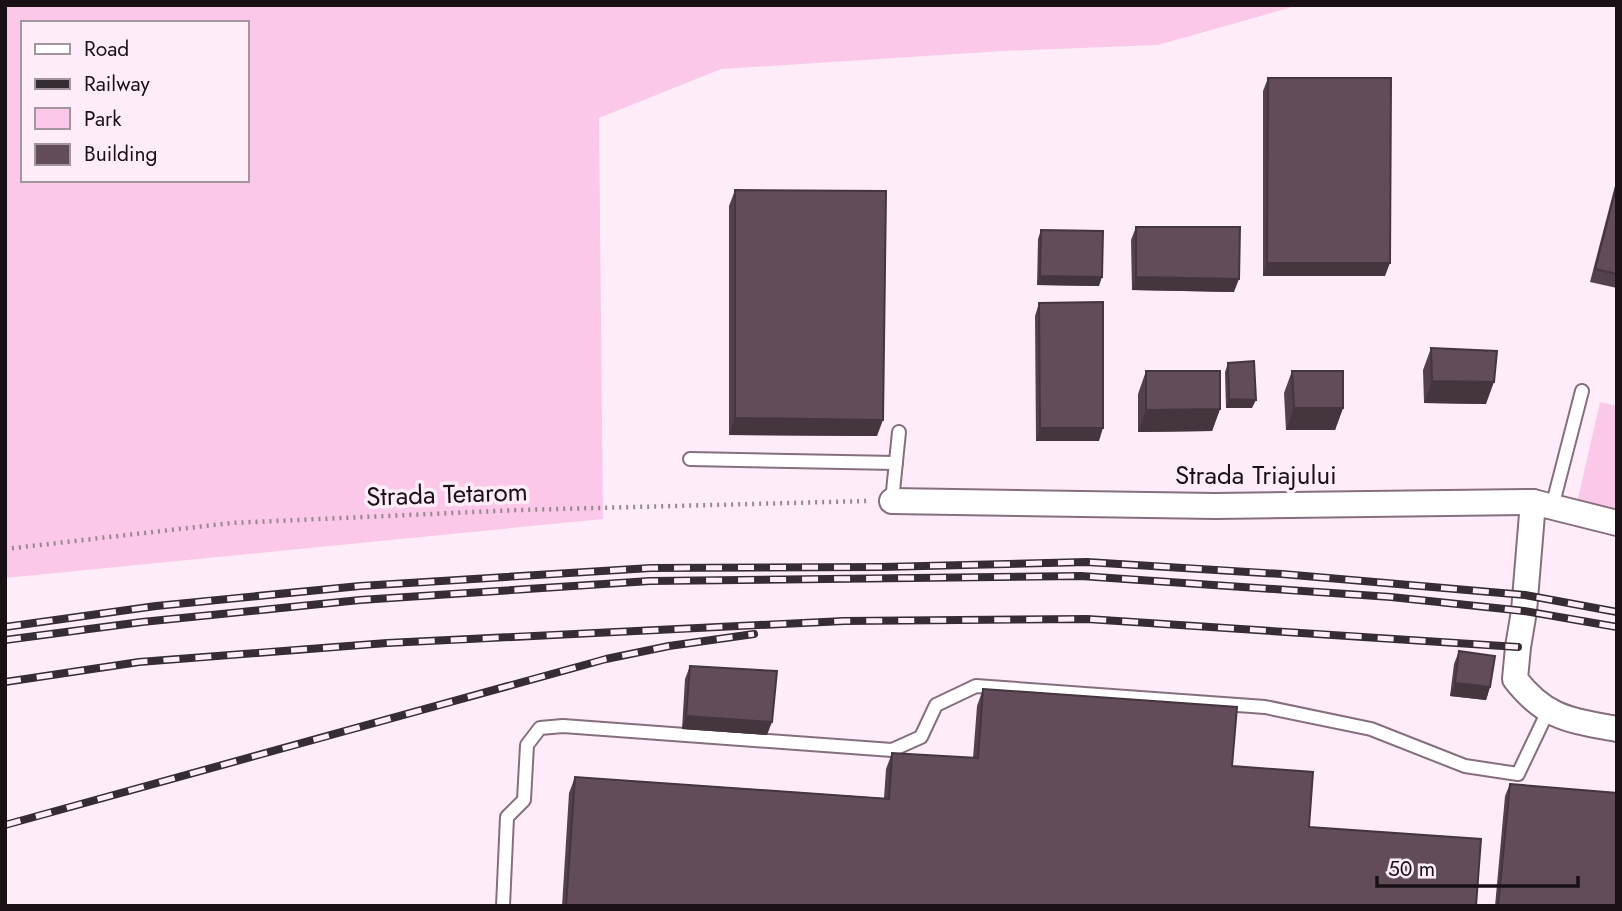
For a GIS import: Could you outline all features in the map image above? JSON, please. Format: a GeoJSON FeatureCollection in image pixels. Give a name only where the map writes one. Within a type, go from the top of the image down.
{"type":"FeatureCollection","features":[{"type":"Feature","properties":{"kind":"street","name":"Strada Triajului"},"geometry":{"type":"LineString","coordinates":[[892,501],[1214,506],[1543,504],[1617,523]]}},
{"type":"Feature","properties":{"kind":"street"},"geometry":{"type":"LineString","coordinates":[[1543,504],[1515,679],[1530,698],[1548,711],[1568,720],[1617,729]]}},
{"type":"Feature","properties":{"kind":"lane"},"geometry":{"type":"LineString","coordinates":[[1543,504],[1582,391]]}},
{"type":"Feature","properties":{"kind":"lane"},"geometry":{"type":"LineString","coordinates":[[892,501],[899,432]]}},
{"type":"Feature","properties":{"kind":"lane"},"geometry":{"type":"LineString","coordinates":[[690,459],[896,463]]}},
{"type":"Feature","properties":{"kind":"lane"},"geometry":{"type":"LineString","coordinates":[[503,906],[507,817],[524,800],[527,745],[540,728],[563,726],[892,750],[921,737],[936,705],[976,686],[1265,707],[1371,729],[1465,766],[1518,774],[1548,711]]}},
{"type":"Feature","properties":{"kind":"path","name":"Strada Tetarom"},"geometry":{"type":"LineString","coordinates":[[5,549],[232,523],[519,510],[892,501]]}},
{"type":"Feature","properties":{"kind":"green space"},"geometry":{"type":"Polygon","coordinates":[[[5,5],[1299,5],[1158,45],[1003,51],[721,69],[599,118],[603,519],[5,578],[5,5]]]}},
{"type":"Feature","properties":{"kind":"green space"},"geometry":{"type":"Polygon","coordinates":[[[1600,402],[1617,406],[1617,532],[1572,525],[1600,402]]]}},
{"type":"Feature","properties":{"kind":"building"},"geometry":{"type":"Polygon","coordinates":[[[1268,78],[1391,78],[1390,263],[1267,263],[1268,78]]]}},
{"type":"Feature","properties":{"kind":"building"},"geometry":{"type":"Polygon","coordinates":[[[1617,184],[1617,274],[1595,269],[1617,184]]]}},
{"type":"Feature","properties":{"kind":"building"},"geometry":{"type":"Polygon","coordinates":[[[735,190],[886,191],[883,420],[735,418],[735,190]]]}},
{"type":"Feature","properties":{"kind":"building"},"geometry":{"type":"Polygon","coordinates":[[[1136,227],[1240,227],[1239,279],[1136,277],[1136,227]]]}},
{"type":"Feature","properties":{"kind":"building"},"geometry":{"type":"Polygon","coordinates":[[[1041,230],[1103,231],[1102,277],[1040,276],[1041,230]]]}},
{"type":"Feature","properties":{"kind":"building"},"geometry":{"type":"Polygon","coordinates":[[[1103,302],[1103,428],[1040,428],[1039,303],[1103,302]]]}},
{"type":"Feature","properties":{"kind":"building"},"geometry":{"type":"Polygon","coordinates":[[[1431,348],[1497,351],[1494,382],[1432,381],[1431,348]]]}},
{"type":"Feature","properties":{"kind":"building"},"geometry":{"type":"Polygon","coordinates":[[[1254,361],[1256,400],[1229,399],[1228,363],[1254,361]]]}},
{"type":"Feature","properties":{"kind":"building"},"geometry":{"type":"Polygon","coordinates":[[[1146,371],[1220,371],[1220,409],[1146,410],[1146,371]]]}},
{"type":"Feature","properties":{"kind":"building"},"geometry":{"type":"Polygon","coordinates":[[[1292,371],[1343,371],[1343,408],[1294,408],[1292,371]]]}},
{"type":"Feature","properties":{"kind":"building"},"geometry":{"type":"Polygon","coordinates":[[[1459,651],[1495,656],[1490,687],[1455,683],[1459,651]]]}},
{"type":"Feature","properties":{"kind":"building"},"geometry":{"type":"Polygon","coordinates":[[[690,666],[777,671],[772,722],[686,716],[690,666]]]}},
{"type":"Feature","properties":{"kind":"building"},"geometry":{"type":"Polygon","coordinates":[[[983,689],[1237,707],[1232,766],[1313,772],[1309,827],[1481,839],[1476,906],[566,906],[575,777],[889,799],[892,753],[978,758],[983,689]]]}},
{"type":"Feature","properties":{"kind":"building"},"geometry":{"type":"Polygon","coordinates":[[[1510,784],[1617,793],[1617,906],[1498,906],[1510,784]]]}},
{"type":"Feature","properties":{"kind":"railway"},"geometry":{"type":"LineString","coordinates":[[5,627],[156,606],[360,586],[651,568],[882,567],[1087,562],[1282,574],[1525,595],[1617,612]]}},
{"type":"Feature","properties":{"kind":"railway"},"geometry":{"type":"LineString","coordinates":[[5,640],[142,622],[360,600],[650,581],[1081,576],[1391,597],[1524,611],[1617,627]]}},
{"type":"Feature","properties":{"kind":"railway"},"geometry":{"type":"LineString","coordinates":[[5,682],[139,662],[387,643],[844,621],[1087,619],[1518,647]]}},
{"type":"Feature","properties":{"kind":"railway"},"geometry":{"type":"LineString","coordinates":[[5,825],[606,659],[669,646],[754,634]]}}]}
